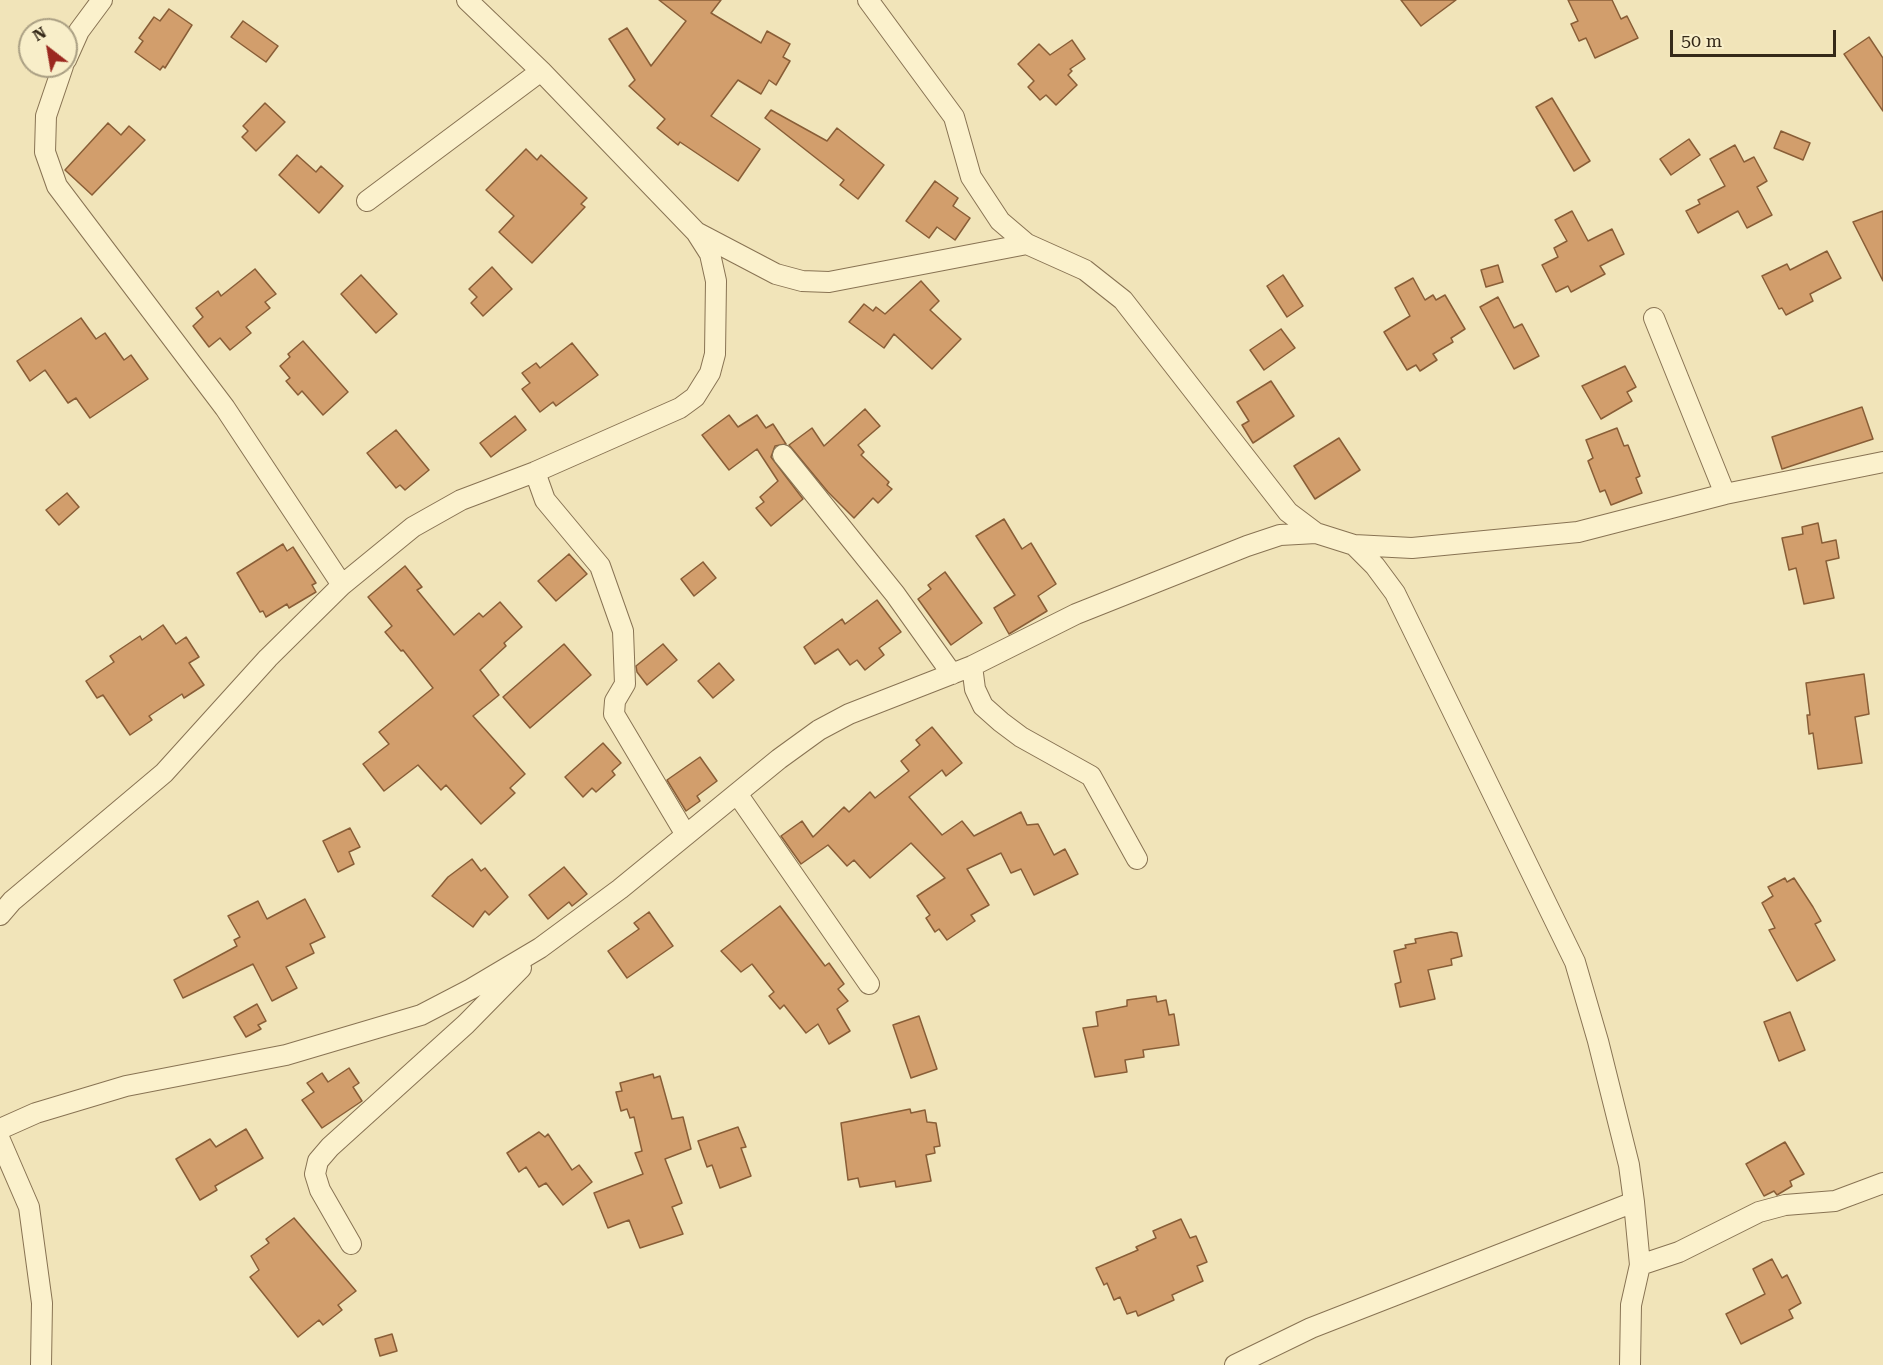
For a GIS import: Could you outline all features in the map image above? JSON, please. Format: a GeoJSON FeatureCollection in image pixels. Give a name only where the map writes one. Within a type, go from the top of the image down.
{"type":"FeatureCollection","features":[{"type":"Feature","properties":{"kind":"street"},"geometry":{"type":"LineString","coordinates":[[78,33],[102,0]]}},
{"type":"Feature","properties":{"kind":"street"},"geometry":{"type":"LineString","coordinates":[[0,915],[12,901],[164,773],[268,658],[342,585],[413,527],[438,511],[535,472],[680,408],[695,397],[710,373],[715,354],[716,281],[710,254],[696,232],[541,71],[467,0]]}},
{"type":"Feature","properties":{"kind":"street"},"geometry":{"type":"LineString","coordinates":[[868,0],[954,117],[971,177],[1000,221],[1027,244],[1085,270],[1123,300],[1288,512],[1316,533],[1354,545],[1387,549],[1545,537],[1578,532],[1725,494],[1883,462]]}},
{"type":"Feature","properties":{"kind":"street"},"geometry":{"type":"LineString","coordinates":[[367,201],[541,71]]}},
{"type":"Feature","properties":{"kind":"street"},"geometry":{"type":"LineString","coordinates":[[59,78],[46,116],[45,152],[57,186],[225,408],[342,585]]}},
{"type":"Feature","properties":{"kind":"street"},"geometry":{"type":"LineString","coordinates":[[696,232],[776,274],[802,282],[829,282],[1027,244]]}},
{"type":"Feature","properties":{"kind":"street"},"geometry":{"type":"LineString","coordinates":[[1654,318],[1725,494]]}},
{"type":"Feature","properties":{"kind":"street"},"geometry":{"type":"LineString","coordinates":[[783,455],[895,594],[952,674]]}},
{"type":"Feature","properties":{"kind":"street"},"geometry":{"type":"LineString","coordinates":[[535,472],[545,500],[600,566],[623,631],[626,684],[615,700],[614,714],[686,836]]}},
{"type":"Feature","properties":{"kind":"street"},"geometry":{"type":"LineString","coordinates":[[0,1129],[36,1113],[126,1086],[286,1055],[421,1015],[471,989],[540,948],[819,730],[849,714],[972,666],[1076,614],[1247,546],[1280,535],[1316,533]]}},
{"type":"Feature","properties":{"kind":"street"},"geometry":{"type":"LineString","coordinates":[[1354,545],[1375,566],[1395,593],[1575,962],[1598,1041],[1629,1165],[1640,1265],[1631,1305],[1630,1365]]}},
{"type":"Feature","properties":{"kind":"street"},"geometry":{"type":"LineString","coordinates":[[972,666],[975,689],[983,706],[1021,737],[1091,776],[1137,859]]}},
{"type":"Feature","properties":{"kind":"street"},"geometry":{"type":"LineString","coordinates":[[738,795],[869,984]]}},
{"type":"Feature","properties":{"kind":"street"},"geometry":{"type":"LineString","coordinates":[[351,1244],[320,1190],[315,1174],[318,1161],[338,1140],[466,1024],[540,948]]}},
{"type":"Feature","properties":{"kind":"street"},"geometry":{"type":"LineString","coordinates":[[0,1140],[31,1217],[42,1303],[41,1365]]}},
{"type":"Feature","properties":{"kind":"street"},"geometry":{"type":"LineString","coordinates":[[1640,1265],[1679,1251],[1759,1212],[1785,1205],[1835,1201],[1883,1183]]}},
{"type":"Feature","properties":{"kind":"street"},"geometry":{"type":"LineString","coordinates":[[1234,1365],[1311,1328],[1634,1202]]}},
{"type":"Feature","properties":{"kind":"building"},"geometry":{"type":"Polygon","coordinates":[[[659,0],[721,0],[711,13],[761,43],[767,31],[790,44],[783,57],[790,61],[776,85],[769,80],[761,94],[738,80],[711,116],[760,149],[738,181],[680,142],[678,145],[657,128],[665,119],[629,86],[635,80],[609,39],[627,28],[651,66],[686,21],[659,0]]]}},
{"type":"Feature","properties":{"kind":"building"},"geometry":{"type":"Polygon","coordinates":[[[1401,0],[1456,0],[1421,26],[1401,0]]]}},
{"type":"Feature","properties":{"kind":"building"},"geometry":{"type":"Polygon","coordinates":[[[1568,0],[1612,0],[1621,19],[1627,16],[1638,38],[1595,58],[1586,38],[1579,41],[1571,24],[1578,21],[1568,0]]]}},
{"type":"Feature","properties":{"kind":"building"},"geometry":{"type":"Polygon","coordinates":[[[169,9],[192,25],[165,68],[163,66],[160,70],[135,52],[143,41],[139,38],[154,17],[160,21],[169,9]]]}},
{"type":"Feature","properties":{"kind":"building"},"geometry":{"type":"Polygon","coordinates":[[[243,21],[278,46],[266,62],[231,37],[243,21]]]}},
{"type":"Feature","properties":{"kind":"building"},"geometry":{"type":"Polygon","coordinates":[[[1869,37],[1883,58],[1883,111],[1844,54],[1869,37]]]}},
{"type":"Feature","properties":{"kind":"building"},"geometry":{"type":"Polygon","coordinates":[[[1072,40],[1085,59],[1070,69],[1072,71],[1068,75],[1077,85],[1056,105],[1046,95],[1040,100],[1028,87],[1034,81],[1018,64],[1039,44],[1050,55],[1072,40]]]}},
{"type":"Feature","properties":{"kind":"building"},"geometry":{"type":"Polygon","coordinates":[[[1552,98],[1590,161],[1574,171],[1536,107],[1552,98]]]}},
{"type":"Feature","properties":{"kind":"building"},"geometry":{"type":"Polygon","coordinates":[[[265,103],[285,122],[256,151],[242,137],[248,131],[243,126],[265,103]]]}},
{"type":"Feature","properties":{"kind":"building"},"geometry":{"type":"Polygon","coordinates":[[[771,110],[827,141],[837,128],[884,165],[858,199],[840,185],[844,180],[765,118],[771,110]]]}},
{"type":"Feature","properties":{"kind":"building"},"geometry":{"type":"Polygon","coordinates":[[[108,123],[121,135],[129,126],[145,140],[92,195],[65,170],[108,123]]]}},
{"type":"Feature","properties":{"kind":"building"},"geometry":{"type":"Polygon","coordinates":[[[1781,131],[1810,143],[1803,160],[1774,148],[1781,131]]]}},
{"type":"Feature","properties":{"kind":"building"},"geometry":{"type":"Polygon","coordinates":[[[1689,139],[1700,155],[1671,175],[1660,159],[1689,139]]]}},
{"type":"Feature","properties":{"kind":"building"},"geometry":{"type":"Polygon","coordinates":[[[1735,145],[1744,162],[1754,157],[1767,181],[1757,187],[1772,215],[1747,228],[1738,211],[1698,233],[1686,211],[1700,204],[1698,200],[1725,186],[1710,159],[1735,145]]]}},
{"type":"Feature","properties":{"kind":"building"},"geometry":{"type":"Polygon","coordinates":[[[526,149],[537,160],[541,155],[587,198],[581,204],[585,207],[532,263],[499,232],[514,216],[486,190],[526,149]]]}},
{"type":"Feature","properties":{"kind":"building"},"geometry":{"type":"Polygon","coordinates":[[[297,155],[316,172],[321,166],[343,186],[319,213],[279,175],[297,155]]]}},
{"type":"Feature","properties":{"kind":"building"},"geometry":{"type":"Polygon","coordinates":[[[935,181],[958,198],[953,206],[970,218],[955,240],[937,227],[929,238],[906,221],[935,181]]]}},
{"type":"Feature","properties":{"kind":"building"},"geometry":{"type":"Polygon","coordinates":[[[1572,211],[1588,241],[1612,229],[1624,254],[1600,266],[1605,274],[1571,292],[1568,286],[1556,292],[1542,265],[1558,257],[1554,248],[1567,241],[1555,220],[1572,211]]]}},
{"type":"Feature","properties":{"kind":"building"},"geometry":{"type":"Polygon","coordinates":[[[1883,211],[1883,281],[1853,222],[1883,211]]]}},
{"type":"Feature","properties":{"kind":"building"},"geometry":{"type":"Polygon","coordinates":[[[1827,251],[1841,278],[1810,294],[1813,301],[1786,315],[1782,308],[1779,309],[1762,276],[1787,264],[1790,270],[1827,251]]]}},
{"type":"Feature","properties":{"kind":"building"},"geometry":{"type":"Polygon","coordinates":[[[1498,265],[1503,282],[1486,287],[1481,270],[1498,265]]]}},
{"type":"Feature","properties":{"kind":"building"},"geometry":{"type":"Polygon","coordinates":[[[492,267],[512,289],[483,316],[471,303],[477,297],[469,289],[492,267]]]}},
{"type":"Feature","properties":{"kind":"building"},"geometry":{"type":"Polygon","coordinates":[[[255,269],[276,294],[265,302],[270,308],[246,327],[251,333],[230,350],[220,338],[209,347],[193,326],[203,317],[196,308],[218,291],[221,296],[255,269]]]}},
{"type":"Feature","properties":{"kind":"building"},"geometry":{"type":"Polygon","coordinates":[[[361,275],[397,314],[376,333],[341,294],[361,275]]]}},
{"type":"Feature","properties":{"kind":"building"},"geometry":{"type":"Polygon","coordinates":[[[1283,275],[1303,306],[1287,317],[1267,286],[1283,275]]]}},
{"type":"Feature","properties":{"kind":"building"},"geometry":{"type":"Polygon","coordinates":[[[1413,278],[1425,300],[1433,295],[1436,300],[1445,295],[1465,329],[1451,338],[1453,342],[1433,354],[1437,360],[1420,371],[1416,365],[1407,370],[1384,332],[1410,316],[1395,288],[1413,278]]]}},
{"type":"Feature","properties":{"kind":"building"},"geometry":{"type":"Polygon","coordinates":[[[921,281],[939,301],[930,310],[961,339],[932,369],[894,334],[884,348],[849,322],[864,304],[873,311],[876,307],[885,314],[921,281]]]}},
{"type":"Feature","properties":{"kind":"building"},"geometry":{"type":"Polygon","coordinates":[[[1498,297],[1514,328],[1522,324],[1539,356],[1514,369],[1480,307],[1498,297]]]}},
{"type":"Feature","properties":{"kind":"building"},"geometry":{"type":"Polygon","coordinates":[[[81,318],[96,339],[105,333],[124,360],[131,355],[148,379],[90,418],[76,398],[68,403],[45,370],[30,381],[17,361],[81,318]]]}},
{"type":"Feature","properties":{"kind":"building"},"geometry":{"type":"Polygon","coordinates":[[[1281,329],[1295,348],[1264,370],[1250,350],[1281,329]]]}},
{"type":"Feature","properties":{"kind":"building"},"geometry":{"type":"Polygon","coordinates":[[[303,341],[348,392],[323,415],[302,391],[298,395],[286,381],[290,378],[280,366],[290,357],[288,354],[303,341]]]}},
{"type":"Feature","properties":{"kind":"building"},"geometry":{"type":"Polygon","coordinates":[[[572,343],[598,375],[556,406],[553,402],[540,412],[522,389],[530,383],[522,373],[536,363],[540,368],[572,343]]]}},
{"type":"Feature","properties":{"kind":"building"},"geometry":{"type":"Polygon","coordinates":[[[1625,366],[1636,387],[1627,392],[1632,401],[1601,419],[1582,386],[1625,366]]]}},
{"type":"Feature","properties":{"kind":"building"},"geometry":{"type":"Polygon","coordinates":[[[1271,381],[1294,416],[1253,443],[1242,425],[1249,421],[1237,402],[1271,381]]]}},
{"type":"Feature","properties":{"kind":"building"},"geometry":{"type":"Polygon","coordinates":[[[1862,407],[1873,439],[1782,469],[1772,437],[1862,407]]]}},
{"type":"Feature","properties":{"kind":"building"},"geometry":{"type":"Polygon","coordinates":[[[865,409],[880,426],[858,445],[864,452],[861,455],[889,482],[887,485],[892,489],[878,503],[873,498],[854,518],[828,492],[789,445],[812,428],[824,446],[865,409]]]}},
{"type":"Feature","properties":{"kind":"building"},"geometry":{"type":"Polygon","coordinates":[[[729,415],[738,427],[757,415],[766,428],[773,424],[786,444],[775,446],[771,457],[803,499],[771,526],[756,508],[764,502],[760,497],[778,481],[757,449],[729,470],[702,435],[729,415]]]}},
{"type":"Feature","properties":{"kind":"building"},"geometry":{"type":"Polygon","coordinates":[[[515,416],[526,430],[491,457],[480,443],[515,416]]]}},
{"type":"Feature","properties":{"kind":"building"},"geometry":{"type":"Polygon","coordinates":[[[1617,428],[1624,446],[1628,445],[1640,476],[1636,478],[1642,493],[1611,505],[1605,490],[1600,492],[1588,461],[1593,458],[1586,440],[1617,428]]]}},
{"type":"Feature","properties":{"kind":"building"},"geometry":{"type":"Polygon","coordinates":[[[396,430],[429,470],[405,490],[400,485],[396,488],[367,453],[396,430]]]}},
{"type":"Feature","properties":{"kind":"building"},"geometry":{"type":"Polygon","coordinates":[[[1339,438],[1360,470],[1315,499],[1294,466],[1339,438]]]}},
{"type":"Feature","properties":{"kind":"building"},"geometry":{"type":"Polygon","coordinates":[[[67,493],[79,507],[59,525],[46,510],[67,493]]]}},
{"type":"Feature","properties":{"kind":"building"},"geometry":{"type":"Polygon","coordinates":[[[1004,519],[1022,549],[1031,543],[1056,584],[1038,596],[1047,611],[1009,634],[994,608],[1015,595],[976,536],[1004,519]]]}},
{"type":"Feature","properties":{"kind":"building"},"geometry":{"type":"Polygon","coordinates":[[[1818,523],[1822,543],[1836,540],[1839,558],[1826,561],[1834,598],[1804,604],[1796,568],[1789,570],[1782,538],[1803,534],[1802,527],[1818,523]]]}},
{"type":"Feature","properties":{"kind":"building"},"geometry":{"type":"Polygon","coordinates":[[[283,544],[287,551],[293,547],[316,583],[312,585],[316,592],[289,608],[287,604],[266,617],[263,611],[260,612],[237,573],[283,544]]]}},
{"type":"Feature","properties":{"kind":"building"},"geometry":{"type":"Polygon","coordinates":[[[569,554],[587,574],[556,601],[538,581],[569,554]]]}},
{"type":"Feature","properties":{"kind":"building"},"geometry":{"type":"Polygon","coordinates":[[[703,562],[716,578],[694,596],[681,579],[703,562]]]}},
{"type":"Feature","properties":{"kind":"building"},"geometry":{"type":"Polygon","coordinates":[[[405,566],[422,587],[417,590],[454,635],[479,613],[483,617],[500,602],[522,627],[504,643],[506,646],[480,670],[499,695],[473,716],[525,774],[510,788],[515,793],[481,824],[446,785],[441,790],[418,765],[384,791],[363,764],[389,744],[379,732],[433,688],[403,650],[401,651],[385,632],[392,626],[368,597],[405,566]]]}},
{"type":"Feature","properties":{"kind":"building"},"geometry":{"type":"Polygon","coordinates":[[[945,572],[982,623],[951,645],[918,599],[931,589],[928,585],[945,572]]]}},
{"type":"Feature","properties":{"kind":"building"},"geometry":{"type":"Polygon","coordinates":[[[877,600],[901,632],[879,648],[884,655],[865,670],[857,660],[850,665],[838,649],[815,664],[804,647],[842,619],[845,624],[877,600]]]}},
{"type":"Feature","properties":{"kind":"building"},"geometry":{"type":"Polygon","coordinates":[[[163,625],[176,644],[186,637],[199,657],[189,663],[204,685],[184,698],[182,694],[149,716],[152,720],[130,735],[103,695],[97,698],[86,681],[114,662],[110,656],[140,636],[142,640],[163,625]]]}},
{"type":"Feature","properties":{"kind":"building"},"geometry":{"type":"Polygon","coordinates":[[[564,644],[591,675],[530,728],[503,697],[564,644]]]}},
{"type":"Feature","properties":{"kind":"building"},"geometry":{"type":"Polygon","coordinates":[[[663,644],[677,660],[647,685],[637,672],[636,666],[663,644]]]}},
{"type":"Feature","properties":{"kind":"building"},"geometry":{"type":"Polygon","coordinates":[[[719,663],[734,680],[713,698],[698,681],[719,663]]]}},
{"type":"Feature","properties":{"kind":"building"},"geometry":{"type":"Polygon","coordinates":[[[1864,674],[1869,714],[1855,717],[1862,763],[1818,769],[1813,733],[1809,734],[1807,715],[1810,715],[1806,683],[1864,674]]]}},
{"type":"Feature","properties":{"kind":"building"},"geometry":{"type":"Polygon","coordinates":[[[932,727],[962,763],[946,776],[942,770],[909,797],[942,835],[962,821],[974,836],[1021,812],[1027,825],[1038,824],[1054,855],[1065,849],[1078,874],[1034,895],[1021,869],[1011,873],[1001,853],[967,869],[989,905],[971,915],[975,921],[947,940],[939,929],[935,932],[926,918],[930,915],[917,896],[945,878],[911,843],[870,878],[854,860],[847,866],[828,845],[801,864],[781,836],[802,821],[813,837],[844,807],[849,812],[870,792],[875,798],[909,771],[901,761],[920,745],[916,740],[932,727]]]}},
{"type":"Feature","properties":{"kind":"building"},"geometry":{"type":"Polygon","coordinates":[[[603,743],[621,763],[612,771],[615,775],[596,792],[592,788],[583,797],[565,777],[603,743]]]}},
{"type":"Feature","properties":{"kind":"building"},"geometry":{"type":"Polygon","coordinates":[[[700,757],[717,781],[697,796],[700,801],[686,811],[667,780],[700,757]]]}},
{"type":"Feature","properties":{"kind":"building"},"geometry":{"type":"Polygon","coordinates":[[[350,828],[360,847],[349,852],[354,864],[338,872],[323,841],[350,828]]]}},
{"type":"Feature","properties":{"kind":"building"},"geometry":{"type":"Polygon","coordinates":[[[472,859],[481,871],[485,868],[508,897],[489,915],[485,911],[473,927],[432,896],[448,877],[472,859]]]}},
{"type":"Feature","properties":{"kind":"building"},"geometry":{"type":"Polygon","coordinates":[[[564,867],[587,894],[572,906],[569,902],[548,919],[529,895],[564,867]]]}},
{"type":"Feature","properties":{"kind":"building"},"geometry":{"type":"Polygon","coordinates":[[[1785,878],[1787,882],[1794,878],[1813,907],[1821,921],[1815,924],[1835,960],[1797,981],[1769,930],[1775,928],[1762,903],[1773,896],[1768,887],[1785,878]]]}},
{"type":"Feature","properties":{"kind":"building"},"geometry":{"type":"Polygon","coordinates":[[[305,899],[325,937],[310,944],[314,953],[286,967],[297,988],[272,1001],[253,964],[183,998],[174,980],[237,946],[234,940],[240,937],[228,916],[258,901],[267,919],[305,899]]]}},
{"type":"Feature","properties":{"kind":"building"},"geometry":{"type":"Polygon","coordinates":[[[780,906],[825,966],[829,963],[844,984],[838,989],[848,1001],[837,1009],[850,1031],[829,1044],[818,1024],[806,1033],[784,1005],[780,1009],[769,996],[774,992],[752,964],[741,972],[721,951],[780,906]]]}},
{"type":"Feature","properties":{"kind":"building"},"geometry":{"type":"Polygon","coordinates":[[[649,912],[673,946],[627,978],[608,951],[639,929],[634,923],[649,912]]]}},
{"type":"Feature","properties":{"kind":"building"},"geometry":{"type":"Polygon","coordinates":[[[1451,932],[1457,933],[1462,956],[1451,959],[1452,965],[1428,970],[1435,999],[1400,1007],[1395,984],[1401,982],[1394,951],[1406,948],[1405,945],[1416,943],[1415,939],[1451,932]]]}},
{"type":"Feature","properties":{"kind":"building"},"geometry":{"type":"Polygon","coordinates":[[[1156,996],[1157,1002],[1166,1000],[1169,1015],[1174,1014],[1179,1045],[1143,1050],[1144,1057],[1125,1060],[1127,1072],[1095,1077],[1083,1028],[1098,1026],[1096,1012],[1127,1006],[1127,1000],[1156,996]]]}},
{"type":"Feature","properties":{"kind":"building"},"geometry":{"type":"Polygon","coordinates":[[[257,1004],[266,1021],[258,1025],[261,1029],[246,1037],[234,1017],[257,1004]]]}},
{"type":"Feature","properties":{"kind":"building"},"geometry":{"type":"Polygon","coordinates":[[[1790,1012],[1805,1050],[1779,1061],[1764,1022],[1790,1012]]]}},
{"type":"Feature","properties":{"kind":"building"},"geometry":{"type":"Polygon","coordinates":[[[919,1016],[937,1069],[911,1078],[893,1025],[919,1016]]]}},
{"type":"Feature","properties":{"kind":"building"},"geometry":{"type":"Polygon","coordinates":[[[349,1068],[359,1083],[353,1087],[362,1101],[322,1128],[302,1100],[314,1092],[307,1083],[322,1073],[328,1082],[349,1068]]]}},
{"type":"Feature","properties":{"kind":"building"},"geometry":{"type":"Polygon","coordinates":[[[653,1074],[654,1078],[660,1076],[672,1119],[683,1117],[691,1149],[665,1159],[682,1203],[672,1207],[683,1234],[640,1248],[629,1220],[608,1228],[594,1193],[643,1174],[635,1153],[642,1151],[634,1117],[630,1118],[627,1109],[621,1111],[616,1092],[622,1091],[620,1083],[653,1074]]]}},
{"type":"Feature","properties":{"kind":"building"},"geometry":{"type":"Polygon","coordinates":[[[910,1109],[911,1113],[925,1110],[927,1122],[936,1123],[940,1146],[934,1147],[935,1153],[926,1155],[931,1181],[896,1187],[895,1181],[860,1187],[858,1178],[848,1180],[841,1123],[910,1109]]]}},
{"type":"Feature","properties":{"kind":"building"},"geometry":{"type":"Polygon","coordinates":[[[738,1127],[746,1147],[741,1148],[751,1176],[720,1188],[712,1165],[707,1167],[698,1141],[738,1127]]]}},
{"type":"Feature","properties":{"kind":"building"},"geometry":{"type":"Polygon","coordinates":[[[246,1129],[263,1158],[215,1186],[217,1190],[200,1200],[176,1159],[210,1139],[216,1147],[246,1129]]]}},
{"type":"Feature","properties":{"kind":"building"},"geometry":{"type":"Polygon","coordinates":[[[539,1132],[545,1137],[548,1134],[572,1170],[579,1165],[592,1182],[563,1205],[546,1183],[539,1187],[526,1167],[519,1172],[507,1153],[539,1132]]]}},
{"type":"Feature","properties":{"kind":"building"},"geometry":{"type":"Polygon","coordinates":[[[1785,1142],[1804,1174],[1790,1181],[1792,1186],[1777,1195],[1774,1191],[1764,1196],[1746,1164],[1785,1142]]]}},
{"type":"Feature","properties":{"kind":"building"},"geometry":{"type":"Polygon","coordinates":[[[294,1218],[356,1291],[338,1305],[342,1310],[323,1325],[319,1320],[298,1337],[250,1277],[259,1270],[251,1256],[269,1243],[266,1239],[294,1218]]]}},
{"type":"Feature","properties":{"kind":"building"},"geometry":{"type":"Polygon","coordinates":[[[1181,1219],[1190,1238],[1196,1236],[1207,1262],[1197,1266],[1203,1281],[1172,1295],[1174,1300],[1138,1316],[1136,1311],[1127,1314],[1120,1297],[1114,1300],[1107,1283],[1104,1285],[1096,1268],[1138,1250],[1136,1247],[1156,1238],[1153,1231],[1181,1219]]]}},
{"type":"Feature","properties":{"kind":"building"},"geometry":{"type":"Polygon","coordinates":[[[1772,1259],[1782,1278],[1787,1275],[1801,1303],[1789,1310],[1793,1318],[1741,1344],[1726,1314],[1765,1294],[1753,1269],[1772,1259]]]}},
{"type":"Feature","properties":{"kind":"building"},"geometry":{"type":"Polygon","coordinates":[[[392,1334],[397,1351],[380,1356],[375,1339],[392,1334]]]}}]}
